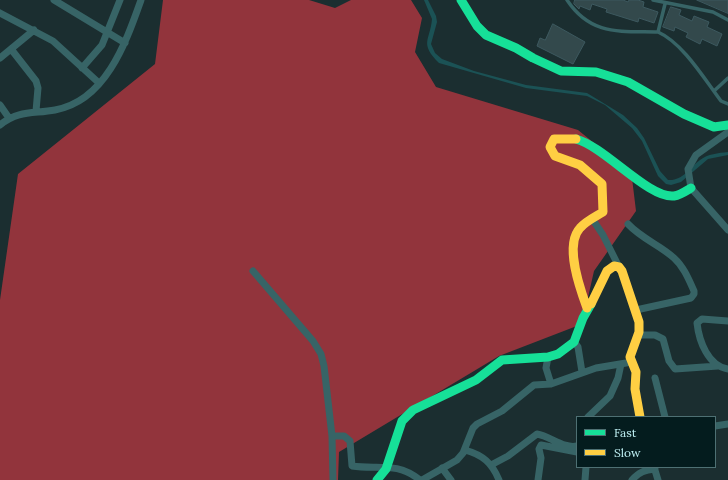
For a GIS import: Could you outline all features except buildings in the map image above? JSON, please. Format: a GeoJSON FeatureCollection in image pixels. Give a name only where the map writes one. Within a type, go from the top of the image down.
{"type":"FeatureCollection","features":[{"type":"Feature","properties":{"kind":"street"},"geometry":{"type":"LineString","coordinates":[[54,0],[125,43]]}},
{"type":"Feature","properties":{"kind":"street"},"geometry":{"type":"LineString","coordinates":[[82,68],[97,53],[108,32],[120,0]]}},
{"type":"Feature","properties":{"kind":"street"},"geometry":{"type":"LineString","coordinates":[[0,125],[9,118],[36,111],[54,110],[70,105],[82,98],[99,84],[113,66],[125,43],[141,0]]}},
{"type":"Feature","properties":{"kind":"street"},"geometry":{"type":"LineString","coordinates":[[461,0],[477,26],[486,35],[516,48],[533,58],[561,71],[596,72],[628,82],[684,114],[714,127],[728,125]]}},
{"type":"Feature","properties":{"kind":"street"},"geometry":{"type":"LineString","coordinates":[[0,13],[53,41],[99,84]]}},
{"type":"Feature","properties":{"kind":"street"},"geometry":{"type":"LineString","coordinates":[[0,58],[34,30]]}},
{"type":"Feature","properties":{"kind":"street"},"geometry":{"type":"LineString","coordinates":[[11,49],[36,81],[38,88],[36,111]]}},
{"type":"Feature","properties":{"kind":"street"},"geometry":{"type":"LineString","coordinates":[[0,105],[9,118]]}},
{"type":"Feature","properties":{"kind":"street"},"geometry":{"type":"LineString","coordinates":[[728,132],[696,155],[688,169],[690,184],[728,230]]}},
{"type":"Feature","properties":{"kind":"street"},"geometry":{"type":"LineString","coordinates":[[587,308],[578,282],[574,249],[577,230],[582,225],[593,220],[603,212],[602,184],[580,165],[555,156],[550,147],[554,139],[578,139],[616,162],[652,189],[671,197],[690,184]]}},
{"type":"Feature","properties":{"kind":"street"},"geometry":{"type":"LineString","coordinates":[[593,220],[603,235],[627,280],[636,310],[638,334],[631,352],[632,362],[636,372],[635,389],[640,416]]}},
{"type":"Feature","properties":{"kind":"street"},"geometry":{"type":"LineString","coordinates":[[628,224],[642,237],[675,259],[682,267],[694,291],[691,298],[636,310]]}},
{"type":"Feature","properties":{"kind":"street"},"geometry":{"type":"LineString","coordinates":[[377,480],[383,476],[402,421],[413,410],[476,380],[502,360],[548,357],[558,354],[574,342],[587,308],[598,293],[606,271],[614,266],[619,267]]}},
{"type":"Feature","properties":{"kind":"street"},"geometry":{"type":"LineString","coordinates":[[252,271],[301,326],[321,354],[324,366],[332,436],[333,480]]}},
{"type":"Feature","properties":{"kind":"street"},"geometry":{"type":"LineString","coordinates":[[728,321],[702,319],[697,323],[707,354],[712,362],[718,366],[728,369]]}},
{"type":"Feature","properties":{"kind":"street"},"geometry":{"type":"LineString","coordinates":[[638,334],[655,335],[662,339],[670,361],[676,369],[718,366]]}},
{"type":"Feature","properties":{"kind":"street"},"geometry":{"type":"LineString","coordinates":[[574,342],[578,347],[582,372]]}},
{"type":"Feature","properties":{"kind":"street"},"geometry":{"type":"LineString","coordinates":[[548,357],[546,368],[551,384]]}},
{"type":"Feature","properties":{"kind":"street"},"geometry":{"type":"LineString","coordinates":[[332,436],[344,436],[350,441],[352,466],[387,466],[406,471],[421,480],[457,460],[465,450],[473,428],[477,424],[502,411],[534,385],[551,384],[582,372],[632,362]]}},
{"type":"Feature","properties":{"kind":"street"},"geometry":{"type":"LineString","coordinates":[[589,416],[610,396],[618,378],[621,364]]}},
{"type":"Feature","properties":{"kind":"street"},"geometry":{"type":"LineString","coordinates":[[655,378],[665,416]]}},
{"type":"Feature","properties":{"kind":"street"},"geometry":{"type":"LineString","coordinates":[[716,426],[728,424]]}},
{"type":"Feature","properties":{"kind":"street"},"geometry":{"type":"LineString","coordinates":[[491,464],[508,456],[538,434],[545,435],[569,446],[576,446]]}},
{"type":"Feature","properties":{"kind":"street"},"geometry":{"type":"LineString","coordinates":[[538,480],[541,458],[539,449],[541,445],[576,452]]}},
{"type":"Feature","properties":{"kind":"street"},"geometry":{"type":"LineString","coordinates":[[465,450],[478,454],[491,464],[500,480]]}},
{"type":"Feature","properties":{"kind":"street"},"geometry":{"type":"LineString","coordinates":[[442,468],[451,480]]}},
{"type":"Feature","properties":{"kind":"street"},"geometry":{"type":"LineString","coordinates":[[585,480],[586,468]]}},
{"type":"Feature","properties":{"kind":"street"},"geometry":{"type":"LineString","coordinates":[[632,480],[645,470],[655,468],[658,480]]}},
{"type":"Feature","properties":{"kind":"lane"},"geometry":{"type":"LineString","coordinates":[[567,0],[583,19],[599,27],[629,33],[658,32],[672,41],[686,56],[721,101],[728,104]]}},
{"type":"Feature","properties":{"kind":"lane"},"geometry":{"type":"LineString","coordinates":[[653,0],[666,4],[714,12],[728,20]]}},
{"type":"Feature","properties":{"kind":"lane"},"geometry":{"type":"LineString","coordinates":[[658,32],[666,4]]}},
{"type":"Feature","properties":{"kind":"lane"},"geometry":{"type":"LineString","coordinates":[[714,91],[728,78]]}},
{"type":"Feature","properties":{"kind":"shaded area"},"geometry":{"type":"Polygon","coordinates":[[[163,0],[309,0],[335,8],[351,0],[411,0],[422,18],[415,52],[436,87],[578,130],[615,160],[632,178],[636,211],[594,271],[582,324],[499,356],[339,452],[338,480],[0,480],[0,300],[18,174],[155,64],[163,0]]]}},
{"type":"Feature","properties":{"kind":"water"},"geometry":{"type":"Polygon","coordinates":[[[424,0],[428,0],[436,16],[437,22],[431,44],[435,53],[442,59],[474,71],[526,85],[587,93],[623,115],[637,128],[644,138],[660,171],[668,180],[673,180],[682,176],[706,156],[728,152],[728,155],[708,159],[681,182],[671,185],[666,184],[658,176],[642,141],[632,128],[605,105],[587,96],[526,88],[439,63],[429,51],[427,46],[432,19],[424,0]]]}},
{"type":"Feature","properties":{"kind":"traffic: fast"},"geometry":{"type":"LineString","coordinates":[[461,0],[477,26],[486,35],[516,48],[533,58],[561,71],[596,72],[628,82],[684,114],[714,127],[728,125]]}},
{"type":"Feature","properties":{"kind":"traffic: fast"},"geometry":{"type":"LineString","coordinates":[[576,139],[588,144],[640,181],[664,195],[674,196],[691,188]]}},
{"type":"Feature","properties":{"kind":"traffic: fast"},"geometry":{"type":"LineString","coordinates":[[377,480],[386,469],[402,421],[413,410],[476,380],[502,360],[548,357],[558,354],[574,342],[583,318],[591,304]]}},
{"type":"Feature","properties":{"kind":"traffic: slow"},"geometry":{"type":"LineString","coordinates":[[576,139],[554,139],[550,147],[555,156],[580,165],[602,184],[603,212],[580,228],[575,236],[573,245],[573,256],[577,279],[587,308]]}},
{"type":"Feature","properties":{"kind":"traffic: slow"},"geometry":{"type":"LineString","coordinates":[[591,304],[607,271],[614,266],[619,267],[622,271],[639,322],[639,332],[630,357],[636,372],[635,389],[640,416]]}}]}
